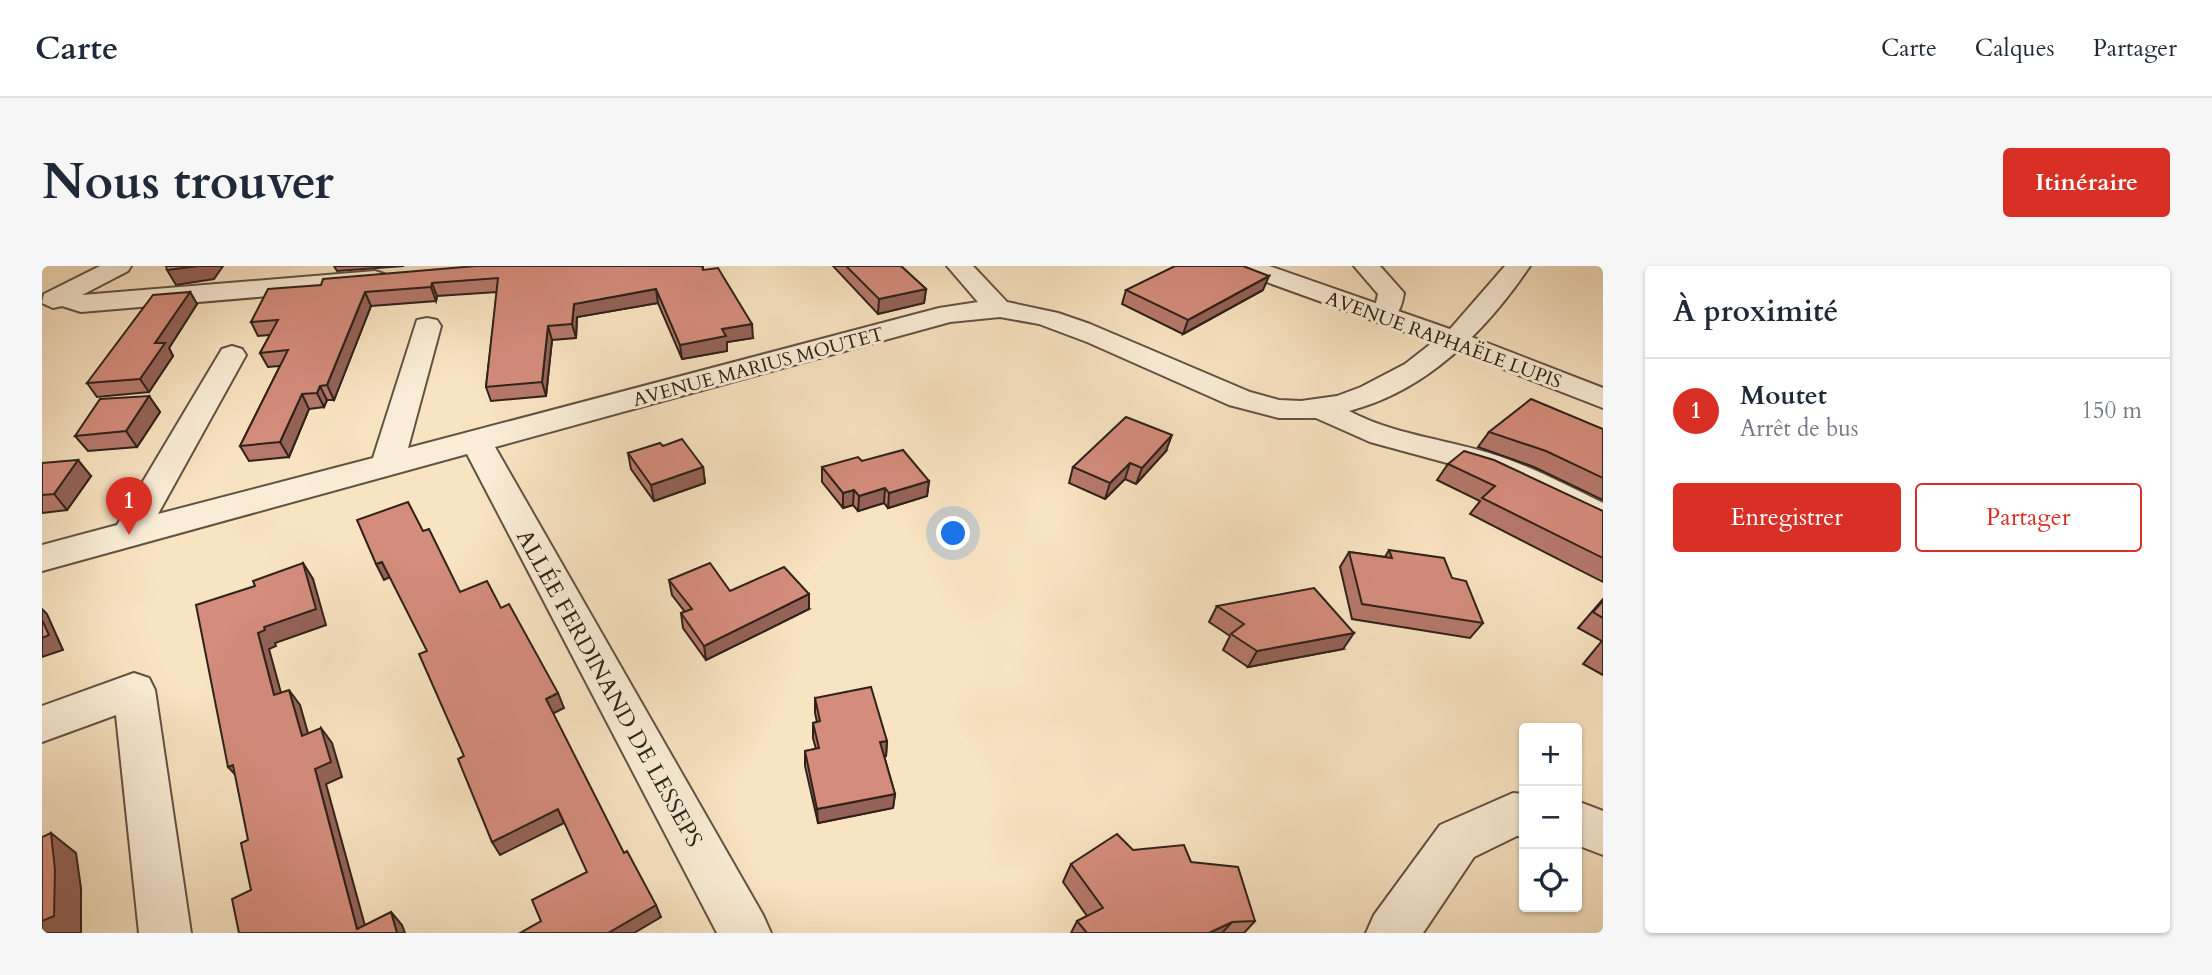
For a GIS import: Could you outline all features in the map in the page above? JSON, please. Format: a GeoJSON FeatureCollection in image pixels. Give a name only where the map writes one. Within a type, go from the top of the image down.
{"type":"FeatureCollection","features":[{"type":"Feature","properties":{"kind":"street"},"geometry":{"type":"LineString","coordinates":[[52,301],[119,266]]}},
{"type":"Feature","properties":{"kind":"street"},"geometry":{"type":"LineString","coordinates":[[959,266],[999,309]]}},
{"type":"Feature","properties":{"kind":"street","name":"AVENUE RAPHAËLE LUPIS"},"geometry":{"type":"LineString","coordinates":[[1245,266],[1454,340],[1603,399]]}},
{"type":"Feature","properties":{"kind":"street"},"geometry":{"type":"LineString","coordinates":[[1343,266],[1371,271],[1391,293],[1388,309],[1382,315]]}},
{"type":"Feature","properties":{"kind":"street","name":"AVENUE MARIUS MOUTET"},"geometry":{"type":"LineString","coordinates":[[42,558],[948,314],[999,309],[1044,318],[1086,332],[1194,381],[1257,404],[1303,411],[1324,410],[1383,388],[1454,340],[1518,266]]}},
{"type":"Feature","properties":{"kind":"street"},"geometry":{"type":"LineString","coordinates":[[52,301],[81,304],[398,277]]}},
{"type":"Feature","properties":{"kind":"street"},"geometry":{"type":"LineString","coordinates":[[387,466],[427,326]]}},
{"type":"Feature","properties":{"kind":"street"},"geometry":{"type":"LineString","coordinates":[[129,535],[232,355]]}},
{"type":"Feature","properties":{"kind":"street"},"geometry":{"type":"LineString","coordinates":[[1324,410],[1360,430],[1383,438],[1482,461],[1603,517]]}},
{"type":"Feature","properties":{"kind":"street","name":"ALLÉE FERDINAND DE LESSEPS"},"geometry":{"type":"LineString","coordinates":[[477,443],[745,933]]}},
{"type":"Feature","properties":{"kind":"street"},"geometry":{"type":"LineString","coordinates":[[42,724],[134,690],[165,933]]}},
{"type":"Feature","properties":{"kind":"street"},"geometry":{"type":"LineString","coordinates":[[1391,933],[1457,841],[1513,814],[1519,815]]}},
{"type":"Feature","properties":{"kind":"street"},"geometry":{"type":"LineString","coordinates":[[1582,825],[1603,834]]}},
{"type":"Feature","properties":{"kind":"building"},"geometry":{"type":"Polygon","coordinates":[[[166,266],[197,266],[167,270],[166,266]]]}},
{"type":"Feature","properties":{"kind":"building"},"geometry":{"type":"Polygon","coordinates":[[[476,266],[702,266],[703,270],[718,268],[752,324],[722,329],[726,336],[680,345],[656,289],[574,304],[572,324],[548,326],[542,382],[486,387],[498,278],[365,292],[327,385],[320,386],[317,393],[302,394],[280,442],[240,446],[288,350],[260,353],[278,320],[251,322],[268,289],[321,285],[323,279],[476,266]]]}},
{"type":"Feature","properties":{"kind":"building"},"geometry":{"type":"Polygon","coordinates":[[[846,266],[901,266],[926,289],[879,299],[846,266]]]}},
{"type":"Feature","properties":{"kind":"building"},"geometry":{"type":"Polygon","coordinates":[[[1175,266],[1243,266],[1269,276],[1188,320],[1126,290],[1175,266]]]}},
{"type":"Feature","properties":{"kind":"building"},"geometry":{"type":"Polygon","coordinates":[[[190,292],[155,343],[165,343],[140,379],[87,383],[153,295],[190,292]]]}},
{"type":"Feature","properties":{"kind":"building"},"geometry":{"type":"Polygon","coordinates":[[[149,396],[126,431],[75,436],[100,399],[149,396]]]}},
{"type":"Feature","properties":{"kind":"building"},"geometry":{"type":"Polygon","coordinates":[[[1531,399],[1603,429],[1603,478],[1546,451],[1489,432],[1531,399]]]}},
{"type":"Feature","properties":{"kind":"building"},"geometry":{"type":"Polygon","coordinates":[[[1126,417],[1172,435],[1142,468],[1130,463],[1110,483],[1073,467],[1126,417]]]}},
{"type":"Feature","properties":{"kind":"building"},"geometry":{"type":"Polygon","coordinates":[[[682,439],[703,467],[651,485],[628,453],[660,443],[663,446],[682,439]]]}},
{"type":"Feature","properties":{"kind":"building"},"geometry":{"type":"Polygon","coordinates":[[[903,450],[929,481],[889,493],[885,488],[859,496],[854,490],[843,493],[822,467],[858,457],[862,461],[903,450]]]}},
{"type":"Feature","properties":{"kind":"building"},"geometry":{"type":"Polygon","coordinates":[[[1464,451],[1494,460],[1603,511],[1603,558],[1482,498],[1495,486],[1448,464],[1464,451]]]}},
{"type":"Feature","properties":{"kind":"building"},"geometry":{"type":"Polygon","coordinates":[[[78,460],[54,494],[42,495],[42,463],[78,460]]]}},
{"type":"Feature","properties":{"kind":"building"},"geometry":{"type":"Polygon","coordinates":[[[408,502],[423,531],[429,529],[460,592],[487,581],[501,608],[509,604],[558,693],[546,699],[624,853],[627,851],[656,905],[608,933],[520,933],[541,921],[532,900],[587,872],[558,809],[492,842],[458,759],[464,756],[419,654],[427,651],[382,562],[376,564],[357,520],[408,502]]]}},
{"type":"Feature","properties":{"kind":"building"},"geometry":{"type":"Polygon","coordinates":[[[1389,550],[1444,558],[1452,578],[1466,581],[1483,623],[1362,604],[1349,552],[1392,558],[1389,550]]]}},
{"type":"Feature","properties":{"kind":"building"},"geometry":{"type":"Polygon","coordinates":[[[303,563],[316,609],[264,627],[265,630],[258,633],[274,695],[289,690],[302,736],[321,728],[331,762],[315,769],[357,929],[391,912],[397,933],[239,933],[232,899],[251,890],[241,843],[248,840],[233,765],[228,767],[196,605],[255,586],[253,581],[303,563]]]}},
{"type":"Feature","properties":{"kind":"building"},"geometry":{"type":"Polygon","coordinates":[[[710,563],[730,591],[784,567],[809,594],[704,646],[681,613],[692,609],[669,580],[710,563]]]}},
{"type":"Feature","properties":{"kind":"building"},"geometry":{"type":"Polygon","coordinates":[[[1314,588],[1354,633],[1257,651],[1231,634],[1244,624],[1217,606],[1314,588]]]}},
{"type":"Feature","properties":{"kind":"building"},"geometry":{"type":"Polygon","coordinates":[[[1603,601],[1603,618],[1593,612],[1603,601]]]}},
{"type":"Feature","properties":{"kind":"building"},"geometry":{"type":"Polygon","coordinates":[[[42,620],[49,635],[42,638],[42,620]]]}},
{"type":"Feature","properties":{"kind":"building"},"geometry":{"type":"Polygon","coordinates":[[[871,687],[887,741],[880,742],[895,794],[817,809],[805,751],[819,748],[813,723],[820,721],[815,698],[871,687]]]}},
{"type":"Feature","properties":{"kind":"building"},"geometry":{"type":"Polygon","coordinates":[[[51,833],[55,870],[54,916],[42,921],[42,837],[51,833]]]}},
{"type":"Feature","properties":{"kind":"building"},"geometry":{"type":"Polygon","coordinates":[[[1117,834],[1133,850],[1184,845],[1191,862],[1238,867],[1255,921],[1232,922],[1209,933],[1087,933],[1077,921],[1103,908],[1071,864],[1117,834]]]}},
{"type":"Feature","properties":{"kind":"place","name":"Moutet"},"geometry":{"type":"Point","coordinates":[129,535]}}]}
